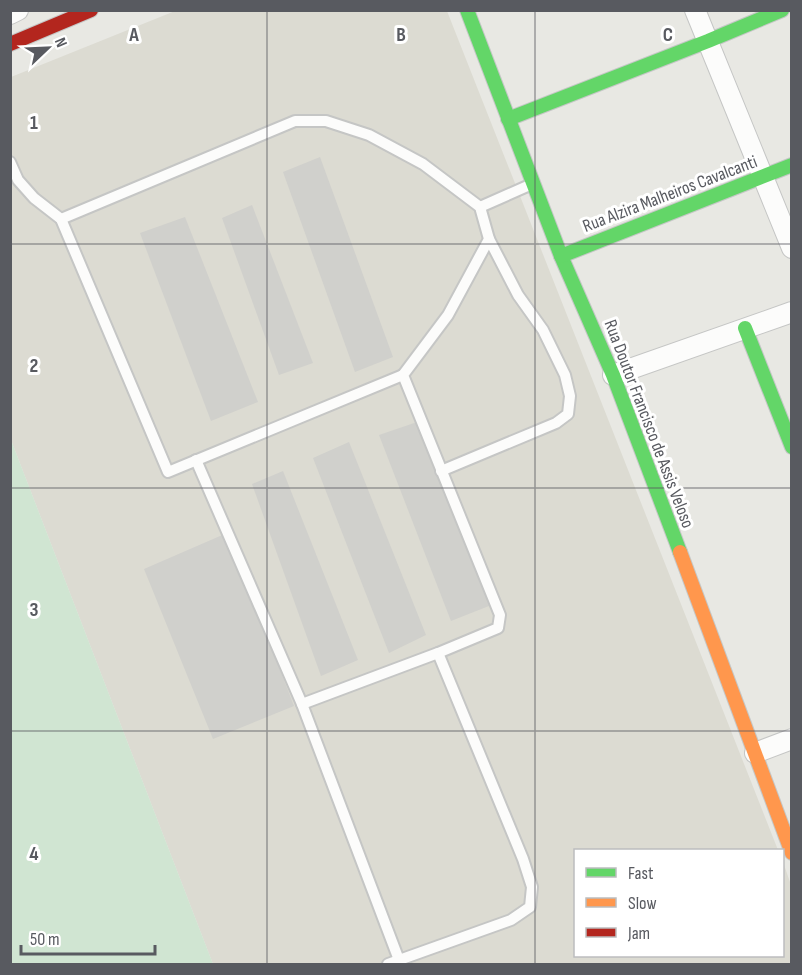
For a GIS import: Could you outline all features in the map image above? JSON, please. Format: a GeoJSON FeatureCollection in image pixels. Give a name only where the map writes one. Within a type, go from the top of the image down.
{"type":"FeatureCollection","features":[{"type":"Feature","properties":{"kind":"street"},"geometry":{"type":"LineString","coordinates":[[10,14],[18,10]]}},
{"type":"Feature","properties":{"kind":"street"},"geometry":{"type":"LineString","coordinates":[[10,45],[91,10]]}},
{"type":"Feature","properties":{"kind":"street","name":"Rua Doutor Francisco de Assis Veloso"},"geometry":{"type":"LineString","coordinates":[[467,10],[561,256],[613,375],[792,853]]}},
{"type":"Feature","properties":{"kind":"street"},"geometry":{"type":"LineString","coordinates":[[695,10],[792,248]]}},
{"type":"Feature","properties":{"kind":"street"},"geometry":{"type":"LineString","coordinates":[[508,119],[782,10]]}},
{"type":"Feature","properties":{"kind":"street","name":"Rua Alzira Malheiros Cavalcanti"},"geometry":{"type":"LineString","coordinates":[[561,256],[792,165]]}},
{"type":"Feature","properties":{"kind":"street"},"geometry":{"type":"LineString","coordinates":[[613,375],[792,312]]}},
{"type":"Feature","properties":{"kind":"street"},"geometry":{"type":"LineString","coordinates":[[745,328],[792,447]]}},
{"type":"Feature","properties":{"kind":"street"},"geometry":{"type":"LineString","coordinates":[[756,753],[792,739]]}},
{"type":"Feature","properties":{"kind":"lane"},"geometry":{"type":"LineString","coordinates":[[61,219],[296,121],[326,121],[369,135],[423,164],[480,207],[489,239],[518,295],[543,330],[565,375],[570,396],[568,414],[556,423],[441,471]]}},
{"type":"Feature","properties":{"kind":"lane"},"geometry":{"type":"LineString","coordinates":[[10,162],[23,186],[34,198],[61,219],[168,472],[403,375],[448,315],[489,239]]}},
{"type":"Feature","properties":{"kind":"lane"},"geometry":{"type":"LineString","coordinates":[[480,207],[533,183]]}},
{"type":"Feature","properties":{"kind":"lane"},"geometry":{"type":"LineString","coordinates":[[302,704],[498,628],[500,615],[403,375]]}},
{"type":"Feature","properties":{"kind":"lane"},"geometry":{"type":"LineString","coordinates":[[196,460],[302,704],[394,962],[511,920],[530,907],[532,887],[523,860],[438,652]]}},
{"type":"Feature","properties":{"kind":"shaded area"},"geometry":{"type":"Polygon","coordinates":[[[175,11],[447,11],[778,849],[574,849],[574,957],[784,957],[784,865],[791,885],[791,964],[213,964],[11,440],[11,77],[175,11]]]}},
{"type":"Feature","properties":{"kind":"green space"},"geometry":{"type":"Polygon","coordinates":[[[11,440],[213,964],[11,964],[11,440]]]}},
{"type":"Feature","properties":{"kind":"building"},"geometry":{"type":"Polygon","coordinates":[[[320,157],[393,357],[355,372],[283,172],[320,157]]]}},
{"type":"Feature","properties":{"kind":"building"},"geometry":{"type":"Polygon","coordinates":[[[252,205],[313,363],[279,375],[222,218],[252,205]]]}},
{"type":"Feature","properties":{"kind":"building"},"geometry":{"type":"Polygon","coordinates":[[[185,217],[258,402],[211,421],[140,233],[185,217]]]}},
{"type":"Feature","properties":{"kind":"building"},"geometry":{"type":"Polygon","coordinates":[[[420,421],[494,604],[451,621],[379,435],[420,421]]]}},
{"type":"Feature","properties":{"kind":"building"},"geometry":{"type":"Polygon","coordinates":[[[349,442],[426,635],[389,653],[313,458],[349,442]]]}},
{"type":"Feature","properties":{"kind":"building"},"geometry":{"type":"Polygon","coordinates":[[[283,471],[358,660],[321,676],[252,484],[283,471]]]}},
{"type":"Feature","properties":{"kind":"building"},"geometry":{"type":"Polygon","coordinates":[[[227,533],[294,706],[213,739],[144,569],[227,533]]]}},
{"type":"Feature","properties":{"kind":"traffic: fast"},"geometry":{"type":"LineString","coordinates":[[467,10],[561,256],[613,375],[680,552]]}},
{"type":"Feature","properties":{"kind":"traffic: fast"},"geometry":{"type":"LineString","coordinates":[[508,119],[782,10]]}},
{"type":"Feature","properties":{"kind":"traffic: fast"},"geometry":{"type":"LineString","coordinates":[[561,256],[792,165]]}},
{"type":"Feature","properties":{"kind":"traffic: fast"},"geometry":{"type":"LineString","coordinates":[[745,328],[792,447]]}},
{"type":"Feature","properties":{"kind":"traffic: slow"},"geometry":{"type":"LineString","coordinates":[[680,552],[792,853]]}},
{"type":"Feature","properties":{"kind":"traffic: jam"},"geometry":{"type":"LineString","coordinates":[[10,44],[91,10]]}}]}
